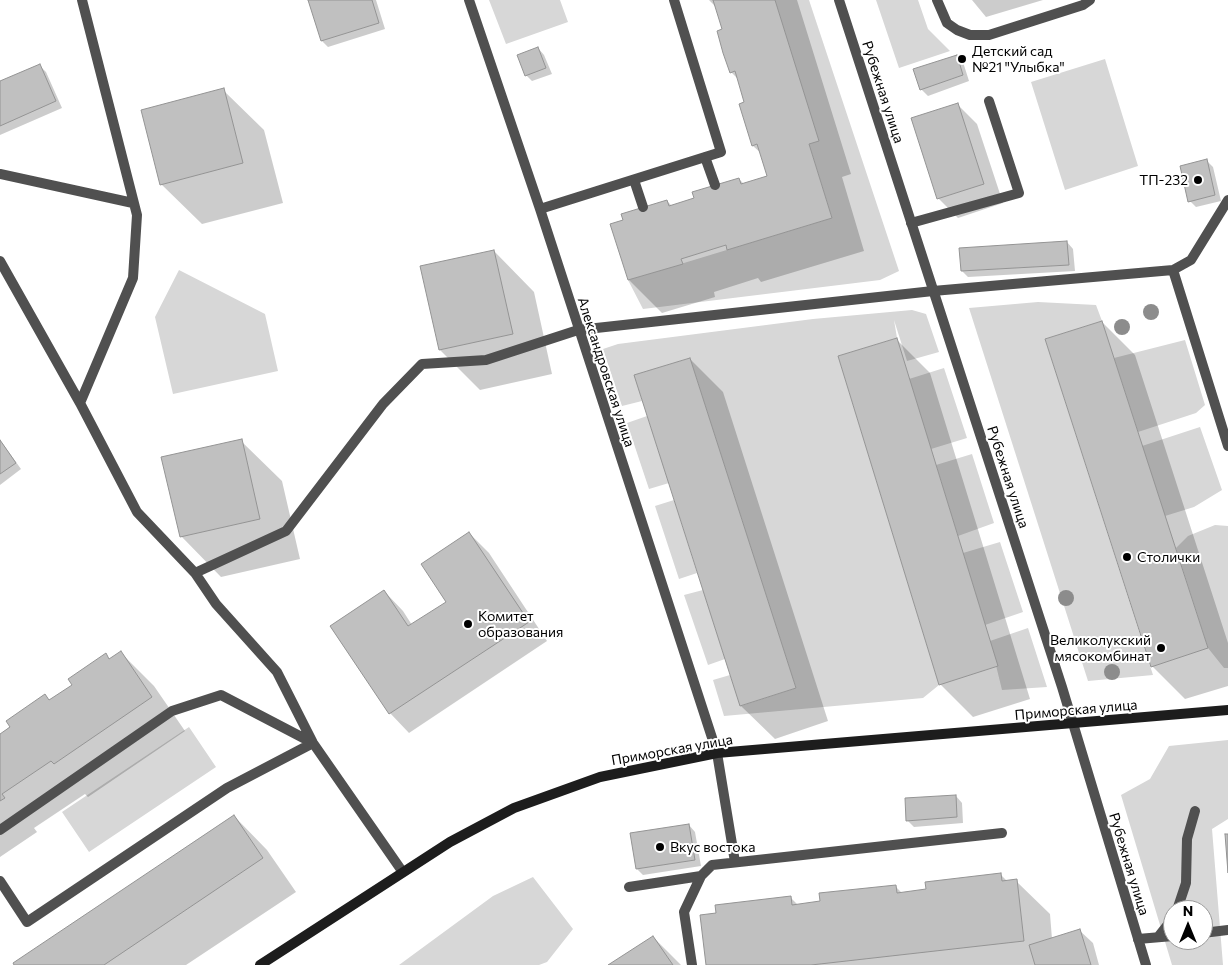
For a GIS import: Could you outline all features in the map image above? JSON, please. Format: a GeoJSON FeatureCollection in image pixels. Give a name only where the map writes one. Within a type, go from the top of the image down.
{"type":"FeatureCollection","features":[{"type":"Feature","properties":{"kind":"main road","name":"Приморская улица"},"geometry":{"type":"LineString","coordinates":[[260,965],[402,870],[514,808],[600,777],[717,753],[1228,710]]}},
{"type":"Feature","properties":{"kind":"street"},"geometry":{"type":"LineString","coordinates":[[80,403],[133,278],[136,215],[82,0]]}},
{"type":"Feature","properties":{"kind":"street","name":"Александровская улица"},"geometry":{"type":"LineString","coordinates":[[469,0],[540,210],[717,753],[735,862]]}},
{"type":"Feature","properties":{"kind":"street"},"geometry":{"type":"LineString","coordinates":[[540,210],[720,152],[674,0]]}},
{"type":"Feature","properties":{"kind":"street","name":"Рубежная улица"},"geometry":{"type":"LineString","coordinates":[[839,0],[1073,724],[1146,965]]}},
{"type":"Feature","properties":{"kind":"street"},"geometry":{"type":"LineString","coordinates":[[937,0],[947,23],[957,30],[970,35],[989,35],[1083,5],[1090,0]]}},
{"type":"Feature","properties":{"kind":"street"},"geometry":{"type":"LineString","coordinates":[[911,223],[1019,193],[989,101]]}},
{"type":"Feature","properties":{"kind":"street"},"geometry":{"type":"LineString","coordinates":[[705,157],[715,185]]}},
{"type":"Feature","properties":{"kind":"street"},"geometry":{"type":"LineString","coordinates":[[0,174],[133,203]]}},
{"type":"Feature","properties":{"kind":"street"},"geometry":{"type":"LineString","coordinates":[[634,180],[643,207]]}},
{"type":"Feature","properties":{"kind":"street"},"geometry":{"type":"LineString","coordinates":[[195,573],[286,531],[383,404],[422,364],[486,360],[578,330],[933,291],[1173,270],[1190,260],[1228,200]]}},
{"type":"Feature","properties":{"kind":"street"},"geometry":{"type":"LineString","coordinates":[[0,261],[80,403],[136,512],[195,573],[216,604],[277,672],[313,744],[402,870]]}},
{"type":"Feature","properties":{"kind":"street"},"geometry":{"type":"LineString","coordinates":[[1173,270],[1224,418],[1228,446]]}},
{"type":"Feature","properties":{"kind":"street"},"geometry":{"type":"LineString","coordinates":[[0,830],[172,711],[221,695],[313,744]]}},
{"type":"Feature","properties":{"kind":"street"},"geometry":{"type":"LineString","coordinates":[[0,881],[27,922],[227,788],[313,744]]}},
{"type":"Feature","properties":{"kind":"street"},"geometry":{"type":"LineString","coordinates":[[1180,900],[1186,883],[1187,839],[1195,811]]}},
{"type":"Feature","properties":{"kind":"street"},"geometry":{"type":"LineString","coordinates":[[692,965],[684,912],[701,876],[712,865],[1002,833]]}},
{"type":"Feature","properties":{"kind":"street"},"geometry":{"type":"LineString","coordinates":[[629,887],[701,876]]}},
{"type":"Feature","properties":{"kind":"street"},"geometry":{"type":"LineString","coordinates":[[1213,932],[1228,930]]}},
{"type":"Feature","properties":{"kind":"street"},"geometry":{"type":"LineString","coordinates":[[1158,937],[1163,931]]}},
{"type":"Feature","properties":{"kind":"street"},"geometry":{"type":"LineString","coordinates":[[1138,939],[1163,937]]}},
{"type":"Feature","properties":{"kind":"shaded area"},"geometry":{"type":"Polygon","coordinates":[[[489,0],[560,0],[568,22],[506,44],[489,0]]]}},
{"type":"Feature","properties":{"kind":"shaded area"},"geometry":{"type":"Polygon","coordinates":[[[775,0],[809,0],[899,271],[880,280],[643,309],[628,280],[832,218],[809,144],[818,140],[775,0]]]}},
{"type":"Feature","properties":{"kind":"shaded area"},"geometry":{"type":"Polygon","coordinates":[[[876,0],[918,0],[928,29],[950,51],[899,68],[876,0]]]}},
{"type":"Feature","properties":{"kind":"shaded area"},"geometry":{"type":"Polygon","coordinates":[[[1105,59],[1138,166],[1065,190],[1031,82],[1105,59]]]}},
{"type":"Feature","properties":{"kind":"shaded area"},"geometry":{"type":"Polygon","coordinates":[[[179,270],[265,314],[278,371],[173,394],[155,317],[179,270]]]}},
{"type":"Feature","properties":{"kind":"shaded area"},"geometry":{"type":"Polygon","coordinates":[[[1038,302],[1096,305],[1102,321],[1045,339],[1153,675],[1088,681],[969,308],[1038,302]]]}},
{"type":"Feature","properties":{"kind":"shaded area"},"geometry":{"type":"Polygon","coordinates":[[[912,310],[926,314],[939,352],[907,361],[894,320],[897,338],[838,356],[939,685],[923,698],[724,716],[713,680],[730,675],[741,706],[796,688],[690,358],[635,375],[642,401],[622,406],[603,349],[618,344],[813,319],[912,310]]]}},
{"type":"Feature","properties":{"kind":"shaded area"},"geometry":{"type":"Polygon","coordinates":[[[1185,340],[1205,405],[1196,413],[1138,432],[1114,358],[1185,340]]]}},
{"type":"Feature","properties":{"kind":"shaded area"},"geometry":{"type":"Polygon","coordinates":[[[944,368],[967,438],[931,449],[909,379],[944,368]]]}},
{"type":"Feature","properties":{"kind":"shaded area"},"geometry":{"type":"Polygon","coordinates":[[[647,416],[669,483],[649,489],[627,423],[647,416]]]}},
{"type":"Feature","properties":{"kind":"shaded area"},"geometry":{"type":"Polygon","coordinates":[[[1200,427],[1222,490],[1194,507],[1165,516],[1142,446],[1200,427]]]}},
{"type":"Feature","properties":{"kind":"shaded area"},"geometry":{"type":"Polygon","coordinates":[[[972,454],[994,523],[958,536],[936,465],[972,454]]]}},
{"type":"Feature","properties":{"kind":"shaded area"},"geometry":{"type":"Polygon","coordinates":[[[674,500],[697,573],[679,579],[655,506],[674,500]]]}},
{"type":"Feature","properties":{"kind":"shaded area"},"geometry":{"type":"Polygon","coordinates":[[[1215,525],[1228,526],[1228,668],[1224,668],[1208,648],[1176,548],[1188,536],[1215,525]]]}},
{"type":"Feature","properties":{"kind":"shaded area"},"geometry":{"type":"Polygon","coordinates":[[[1000,542],[1023,612],[985,625],[963,553],[1000,542]]]}},
{"type":"Feature","properties":{"kind":"shaded area"},"geometry":{"type":"Polygon","coordinates":[[[703,590],[725,659],[708,665],[684,595],[703,590]]]}},
{"type":"Feature","properties":{"kind":"shaded area"},"geometry":{"type":"Polygon","coordinates":[[[1028,628],[1047,687],[1002,690],[990,641],[1028,628]]]}},
{"type":"Feature","properties":{"kind":"shaded area"},"geometry":{"type":"Polygon","coordinates":[[[189,727],[216,767],[89,852],[62,812],[189,727]]]}},
{"type":"Feature","properties":{"kind":"shaded area"},"geometry":{"type":"Polygon","coordinates":[[[1228,740],[1228,819],[1212,829],[1223,965],[1172,965],[1168,950],[1213,950],[1213,900],[1163,900],[1163,935],[1121,795],[1150,779],[1169,746],[1228,740]]]}},
{"type":"Feature","properties":{"kind":"shaded area"},"geometry":{"type":"Polygon","coordinates":[[[533,877],[573,929],[547,962],[539,965],[399,965],[493,896],[533,877]]]}},
{"type":"Feature","properties":{"kind":"building"},"geometry":{"type":"Polygon","coordinates":[[[308,0],[372,0],[379,23],[321,41],[308,0]]]}},
{"type":"Feature","properties":{"kind":"building"},"geometry":{"type":"Polygon","coordinates":[[[713,0],[775,0],[819,141],[809,144],[832,218],[727,250],[726,245],[681,259],[683,264],[628,280],[610,224],[623,220],[621,214],[667,200],[669,206],[694,198],[692,192],[739,178],[741,184],[767,176],[757,144],[752,146],[739,104],[744,102],[735,71],[730,73],[723,53],[717,31],[722,29],[713,0]]]}},
{"type":"Feature","properties":{"kind":"building"},"geometry":{"type":"Polygon","coordinates":[[[538,47],[546,68],[525,76],[517,55],[538,47]]]}},
{"type":"Feature","properties":{"kind":"building"},"geometry":{"type":"Polygon","coordinates":[[[957,55],[963,75],[920,90],[913,69],[957,55]]]}},
{"type":"Feature","properties":{"kind":"building"},"geometry":{"type":"Polygon","coordinates":[[[40,64],[56,101],[0,126],[0,81],[40,64]]]}},
{"type":"Feature","properties":{"kind":"building"},"geometry":{"type":"Polygon","coordinates":[[[224,88],[243,163],[160,185],[141,110],[224,88]]]}},
{"type":"Feature","properties":{"kind":"building"},"geometry":{"type":"Polygon","coordinates":[[[958,103],[984,184],[937,199],[911,118],[958,103]]]}},
{"type":"Feature","properties":{"kind":"building","name":"ТП-232"},"geometry":{"type":"Polygon","coordinates":[[[1207,159],[1215,195],[1188,202],[1180,166],[1207,159]]]}},
{"type":"Feature","properties":{"kind":"building"},"geometry":{"type":"Polygon","coordinates":[[[1067,241],[1069,265],[961,271],[959,248],[1067,241]]]}},
{"type":"Feature","properties":{"kind":"building"},"geometry":{"type":"Polygon","coordinates":[[[494,250],[513,334],[439,350],[420,266],[494,250]]]}},
{"type":"Feature","properties":{"kind":"building"},"geometry":{"type":"Polygon","coordinates":[[[1102,321],[1208,648],[1151,667],[1045,339],[1102,321]]]}},
{"type":"Feature","properties":{"kind":"building"},"geometry":{"type":"Polygon","coordinates":[[[897,338],[998,666],[939,685],[838,356],[897,338]]]}},
{"type":"Feature","properties":{"kind":"building"},"geometry":{"type":"Polygon","coordinates":[[[690,358],[796,688],[740,706],[634,375],[690,358]]]}},
{"type":"Feature","properties":{"kind":"building"},"geometry":{"type":"Polygon","coordinates":[[[242,439],[260,519],[180,537],[161,457],[242,439]]]}},
{"type":"Feature","properties":{"kind":"building"},"geometry":{"type":"Polygon","coordinates":[[[0,440],[16,463],[0,474],[0,440]]]}},
{"type":"Feature","properties":{"kind":"building","name":"Комитет образования"},"geometry":{"type":"Polygon","coordinates":[[[469,532],[529,622],[389,714],[330,626],[384,590],[408,626],[446,602],[421,564],[469,532]]]}},
{"type":"Feature","properties":{"kind":"building"},"geometry":{"type":"Polygon","coordinates":[[[121,651],[152,697],[54,764],[51,761],[2,794],[5,798],[0,801],[0,734],[10,727],[6,721],[45,694],[49,700],[72,685],[68,679],[106,653],[109,659],[121,651]]]}},
{"type":"Feature","properties":{"kind":"building"},"geometry":{"type":"Polygon","coordinates":[[[956,795],[957,817],[906,821],[905,798],[956,795]]]}},
{"type":"Feature","properties":{"kind":"building"},"geometry":{"type":"Polygon","coordinates":[[[234,815],[263,858],[104,965],[14,965],[13,963],[234,815]]]}},
{"type":"Feature","properties":{"kind":"building"},"geometry":{"type":"Polygon","coordinates":[[[689,824],[695,860],[636,869],[630,833],[689,824]]]}},
{"type":"Feature","properties":{"kind":"building"},"geometry":{"type":"Polygon","coordinates":[[[1225,834],[1228,834],[1228,873],[1225,834]]]}},
{"type":"Feature","properties":{"kind":"building"},"geometry":{"type":"Polygon","coordinates":[[[1001,873],[1002,881],[1017,879],[1024,941],[811,965],[706,965],[700,915],[716,913],[715,905],[791,896],[792,905],[820,901],[819,893],[896,885],[897,893],[926,889],[925,882],[1001,873]]]}},
{"type":"Feature","properties":{"kind":"building"},"geometry":{"type":"Polygon","coordinates":[[[1080,929],[1091,965],[1035,965],[1029,945],[1080,929]]]}},
{"type":"Feature","properties":{"kind":"building"},"geometry":{"type":"Polygon","coordinates":[[[653,936],[673,965],[608,965],[653,936]]]}},
{"type":"Feature","properties":{"kind":"place","name":"Детский сад №21 \"Улыбка\""},"geometry":{"type":"Point","coordinates":[962,59]}},
{"type":"Feature","properties":{"kind":"place","name":"ТП-232"},"geometry":{"type":"Point","coordinates":[1198,180]}},
{"type":"Feature","properties":{"kind":"place","name":"Столички"},"geometry":{"type":"Point","coordinates":[1127,557]}},
{"type":"Feature","properties":{"kind":"place","name":"Комитет образования"},"geometry":{"type":"Point","coordinates":[468,624]}},
{"type":"Feature","properties":{"kind":"place","name":"Великолукский мясокомбинат"},"geometry":{"type":"Point","coordinates":[1161,648]}},
{"type":"Feature","properties":{"kind":"place","name":"Вкус востока"},"geometry":{"type":"Point","coordinates":[660,847]}}]}
